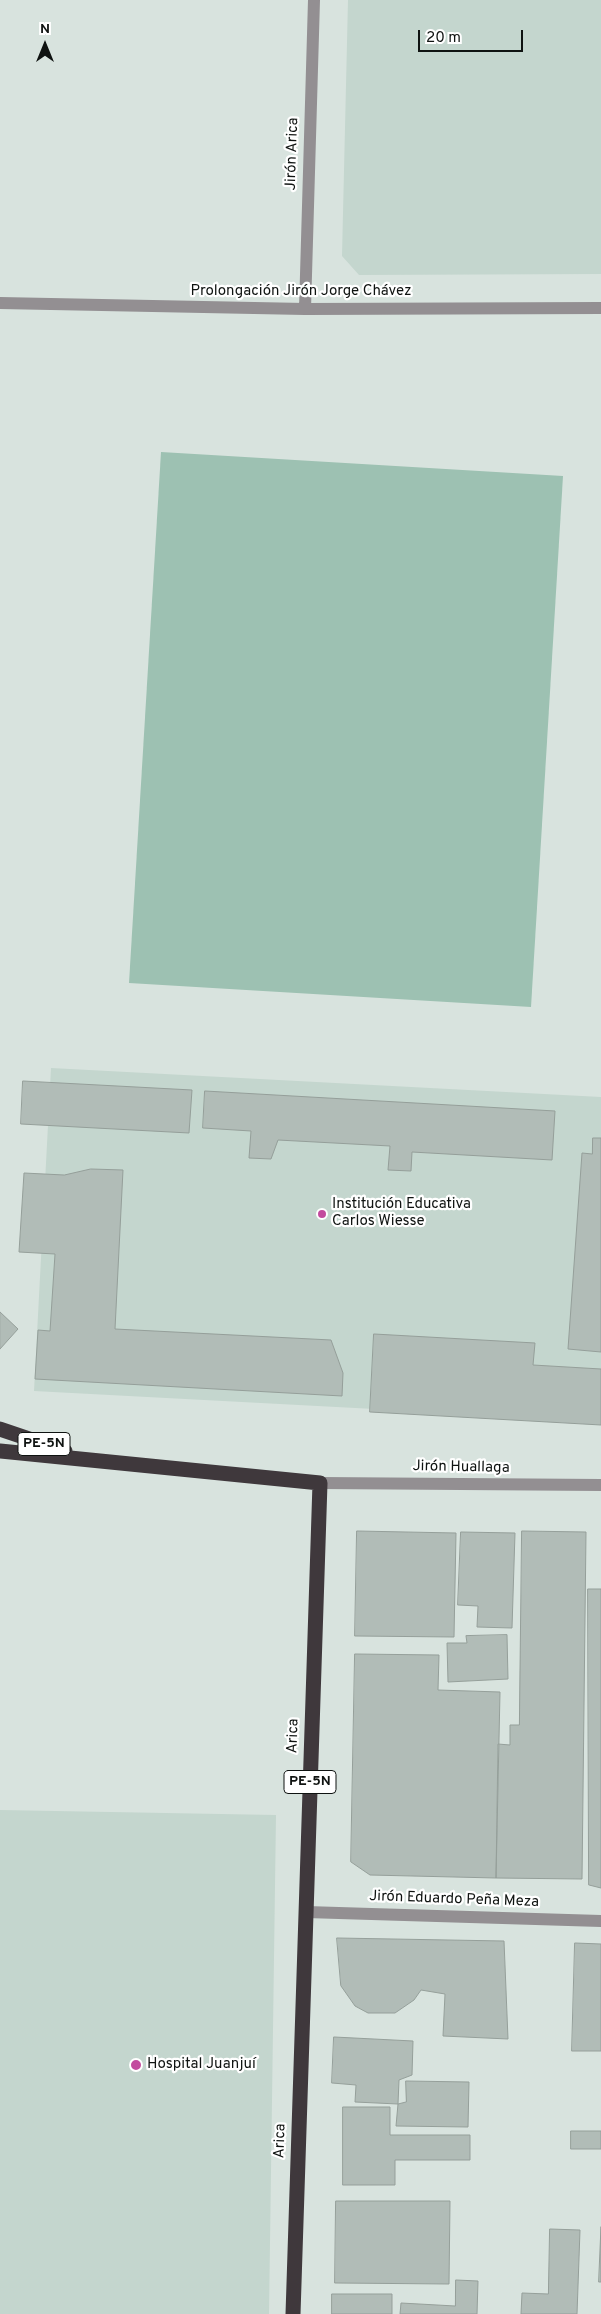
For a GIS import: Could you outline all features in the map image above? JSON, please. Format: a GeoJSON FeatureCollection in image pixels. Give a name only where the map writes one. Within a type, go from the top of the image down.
{"type":"FeatureCollection","features":[{"type":"Feature","properties":{"kind":"highway","name":"PE-5N"},"geometry":{"type":"LineString","coordinates":[[0,1429],[87,1458]]}},
{"type":"Feature","properties":{"kind":"highway","name":"PE-5N"},"geometry":{"type":"LineString","coordinates":[[0,1451],[87,1458],[320,1483]]}},
{"type":"Feature","properties":{"kind":"highway","name":"Arica"},"geometry":{"type":"LineString","coordinates":[[293,2314],[320,1483]]}},
{"type":"Feature","properties":{"kind":"street","name":"Jirón Arica"},"geometry":{"type":"LineString","coordinates":[[305,309],[314,0]]}},
{"type":"Feature","properties":{"kind":"street","name":"Prolongación Jirón Jorge Chávez"},"geometry":{"type":"LineString","coordinates":[[0,304],[305,309],[601,308]]}},
{"type":"Feature","properties":{"kind":"street","name":"Jirón Huallaga"},"geometry":{"type":"LineString","coordinates":[[320,1483],[601,1485]]}},
{"type":"Feature","properties":{"kind":"street","name":"Jirón Eduardo Peña Meza"},"geometry":{"type":"LineString","coordinates":[[306,1912],[601,1921]]}},
{"type":"Feature","properties":{"kind":"shaded area"},"geometry":{"type":"Polygon","coordinates":[[[348,0],[601,0],[601,274],[359,275],[342,256],[348,0]]]}},
{"type":"Feature","properties":{"kind":"shaded area","name":"Institución Educativa Carlos Wiesse"},"geometry":{"type":"Polygon","coordinates":[[[51,1068],[601,1097],[601,1421],[34,1391],[51,1068]]]}},
{"type":"Feature","properties":{"kind":"shaded area","name":"Hospital Juanjuí"},"geometry":{"type":"Polygon","coordinates":[[[0,1810],[276,1815],[269,2314],[0,2314],[0,1810]]]}},
{"type":"Feature","properties":{"kind":"green space"},"geometry":{"type":"Polygon","coordinates":[[[161,452],[563,476],[531,1007],[129,983],[161,452]]]}},
{"type":"Feature","properties":{"kind":"building"},"geometry":{"type":"Polygon","coordinates":[[[23,1081],[192,1090],[189,1133],[21,1124],[23,1081]]]}},
{"type":"Feature","properties":{"kind":"building"},"geometry":{"type":"Polygon","coordinates":[[[205,1091],[555,1111],[552,1160],[412,1152],[411,1171],[388,1170],[390,1146],[278,1140],[271,1159],[249,1158],[251,1131],[203,1128],[205,1091]]]}},
{"type":"Feature","properties":{"kind":"building"},"geometry":{"type":"Polygon","coordinates":[[[593,1138],[601,1138],[601,1352],[568,1349],[582,1153],[592,1154],[593,1138]]]}},
{"type":"Feature","properties":{"kind":"building"},"geometry":{"type":"Polygon","coordinates":[[[91,1169],[123,1170],[115,1329],[331,1340],[343,1373],[342,1396],[35,1379],[38,1330],[50,1331],[55,1254],[19,1252],[24,1173],[64,1175],[91,1169]]]}},
{"type":"Feature","properties":{"kind":"building"},"geometry":{"type":"Polygon","coordinates":[[[0,1312],[18,1329],[0,1349],[0,1312]]]}},
{"type":"Feature","properties":{"kind":"building"},"geometry":{"type":"Polygon","coordinates":[[[374,1334],[535,1343],[533,1365],[601,1369],[601,1425],[370,1412],[374,1334]]]}},
{"type":"Feature","properties":{"kind":"building"},"geometry":{"type":"Polygon","coordinates":[[[357,1531],[456,1533],[454,1637],[355,1636],[357,1531]]]}},
{"type":"Feature","properties":{"kind":"building"},"geometry":{"type":"Polygon","coordinates":[[[522,1531],[586,1532],[582,1879],[496,1878],[498,1744],[510,1745],[510,1725],[519,1725],[522,1531]]]}},
{"type":"Feature","properties":{"kind":"building"},"geometry":{"type":"Polygon","coordinates":[[[461,1532],[515,1533],[512,1628],[477,1627],[478,1606],[458,1605],[461,1532]]]}},
{"type":"Feature","properties":{"kind":"building"},"geometry":{"type":"Polygon","coordinates":[[[588,1589],[601,1589],[601,1888],[589,1885],[588,1589]]]}},
{"type":"Feature","properties":{"kind":"building"},"geometry":{"type":"Polygon","coordinates":[[[507,1635],[508,1679],[448,1682],[447,1643],[467,1643],[466,1636],[507,1635]]]}},
{"type":"Feature","properties":{"kind":"building"},"geometry":{"type":"Polygon","coordinates":[[[355,1654],[439,1655],[438,1690],[500,1692],[496,1878],[370,1875],[351,1862],[355,1654]]]}},
{"type":"Feature","properties":{"kind":"building"},"geometry":{"type":"Polygon","coordinates":[[[337,1938],[504,1941],[508,2039],[443,2036],[445,1994],[421,1990],[414,2000],[395,2013],[368,2013],[355,2006],[341,1986],[337,1938]]]}},
{"type":"Feature","properties":{"kind":"building"},"geometry":{"type":"Polygon","coordinates":[[[575,1943],[601,1944],[601,2051],[572,2051],[575,1943]]]}},
{"type":"Feature","properties":{"kind":"building"},"geometry":{"type":"Polygon","coordinates":[[[334,2037],[413,2041],[412,2075],[399,2080],[398,2104],[355,2102],[356,2085],[332,2083],[334,2037]]]}},
{"type":"Feature","properties":{"kind":"building"},"geometry":{"type":"Polygon","coordinates":[[[406,2081],[469,2082],[468,2127],[396,2126],[398,2104],[406,2102],[406,2081]]]}},
{"type":"Feature","properties":{"kind":"building"},"geometry":{"type":"Polygon","coordinates":[[[343,2107],[390,2107],[390,2135],[470,2135],[470,2160],[395,2160],[395,2185],[343,2185],[343,2107]]]}},
{"type":"Feature","properties":{"kind":"building"},"geometry":{"type":"Polygon","coordinates":[[[571,2131],[601,2131],[601,2149],[571,2149],[571,2131]]]}},
{"type":"Feature","properties":{"kind":"building"},"geometry":{"type":"Polygon","coordinates":[[[336,2201],[450,2201],[449,2284],[335,2283],[336,2201]]]}},
{"type":"Feature","properties":{"kind":"building"},"geometry":{"type":"Polygon","coordinates":[[[601,2227],[601,2282],[599,2282],[601,2227]]]}},
{"type":"Feature","properties":{"kind":"building"},"geometry":{"type":"Polygon","coordinates":[[[550,2229],[580,2230],[577,2314],[521,2314],[522,2293],[548,2294],[550,2229]]]}},
{"type":"Feature","properties":{"kind":"building"},"geometry":{"type":"Polygon","coordinates":[[[456,2280],[478,2281],[477,2314],[400,2314],[401,2303],[455,2306],[456,2280]]]}},
{"type":"Feature","properties":{"kind":"building"},"geometry":{"type":"Polygon","coordinates":[[[332,2294],[392,2294],[392,2314],[332,2314],[332,2294]]]}},
{"type":"Feature","properties":{"kind":"place","name":"Institución Educativa Carlos Wiesse"},"geometry":{"type":"Point","coordinates":[322,1214]}},
{"type":"Feature","properties":{"kind":"place","name":"Hospital Juanjuí"},"geometry":{"type":"Point","coordinates":[136,2065]}}]}
